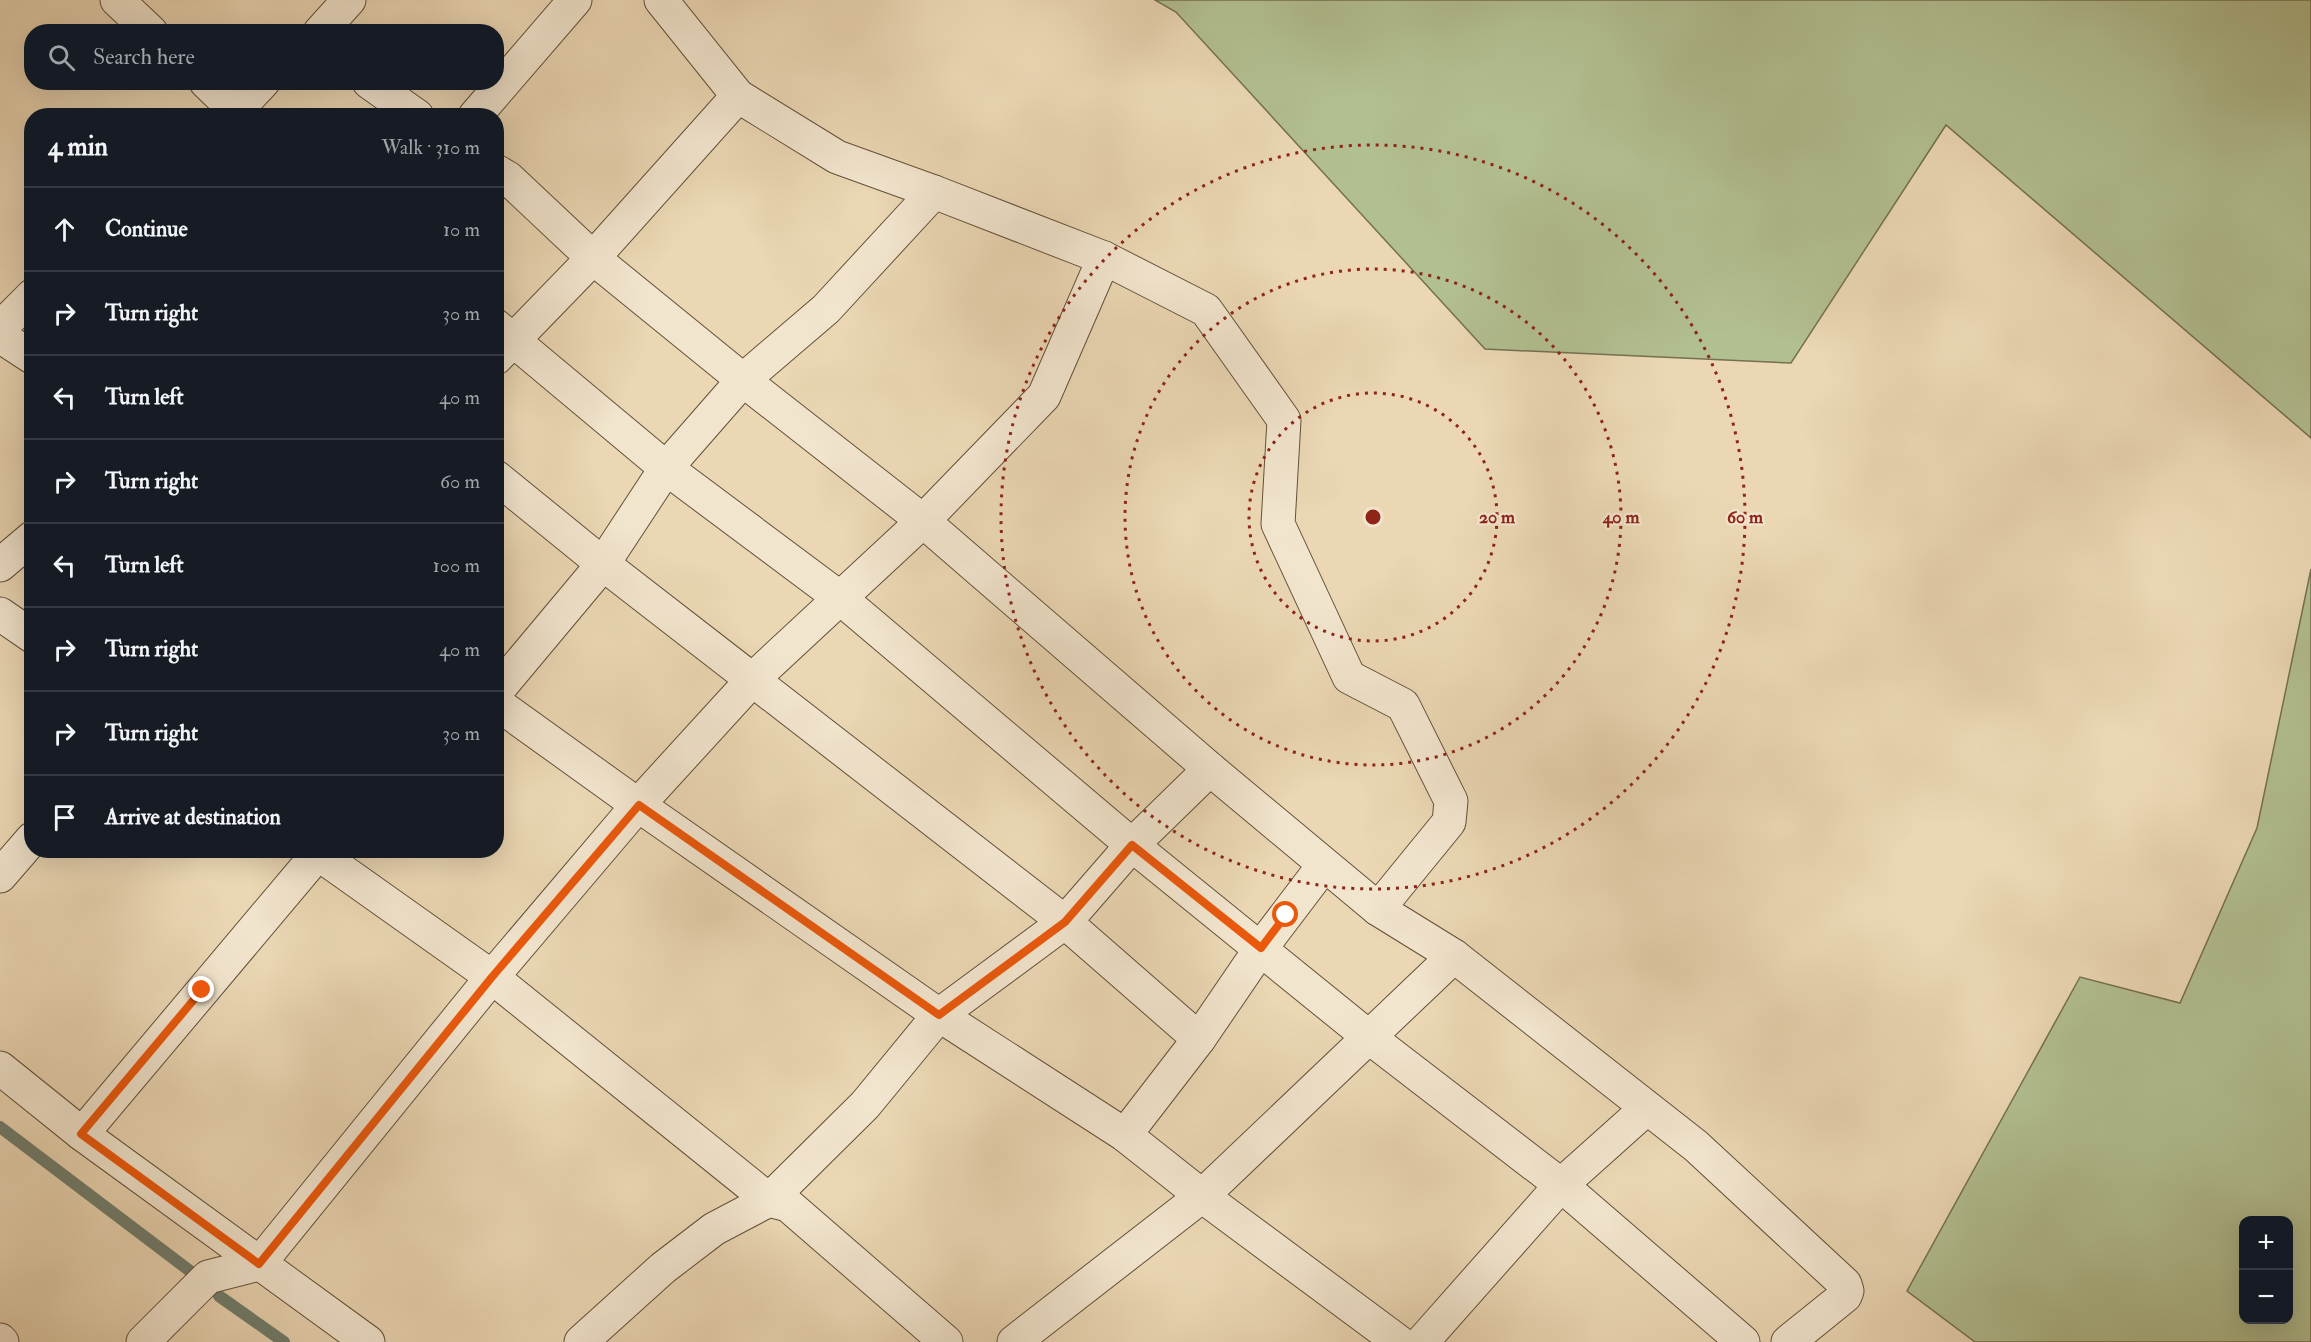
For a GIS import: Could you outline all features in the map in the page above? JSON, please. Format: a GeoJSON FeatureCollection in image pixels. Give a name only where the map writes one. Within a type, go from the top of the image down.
{"type":"FeatureCollection","features":[{"type":"Feature","properties":{"kind":"street"},"geometry":{"type":"LineString","coordinates":[[117,0],[142,24]]}},
{"type":"Feature","properties":{"kind":"street"},"geometry":{"type":"LineString","coordinates":[[327,24],[349,0]]}},
{"type":"Feature","properties":{"kind":"street"},"geometry":{"type":"LineString","coordinates":[[504,82],[575,0]]}},
{"type":"Feature","properties":{"kind":"street"},"geometry":{"type":"LineString","coordinates":[[661,0],[738,96],[837,157],[1104,258],[1206,310],[1284,420],[1278,524],[1349,677],[1403,705],[1451,801],[1449,822],[1378,909]]}},
{"type":"Feature","properties":{"kind":"street"},"geometry":{"type":"LineString","coordinates":[[214,90],[230,108]]}},
{"type":"Feature","properties":{"kind":"street"},"geometry":{"type":"LineString","coordinates":[[241,108],[256,90]]}},
{"type":"Feature","properties":{"kind":"street"},"geometry":{"type":"LineString","coordinates":[[380,90],[406,108]]}},
{"type":"Feature","properties":{"kind":"street"},"geometry":{"type":"LineString","coordinates":[[482,108],[497,90]]}},
{"type":"Feature","properties":{"kind":"street"},"geometry":{"type":"LineString","coordinates":[[504,339],[592,258],[738,96]]}},
{"type":"Feature","properties":{"kind":"street"},"geometry":{"type":"LineString","coordinates":[[504,176],[592,258],[923,521],[1210,769],[1378,909],[1454,956],[1696,1146],[1845,1284],[1847,1291],[1845,1296],[1792,1341]]}},
{"type":"Feature","properties":{"kind":"street"},"geometry":{"type":"LineString","coordinates":[[504,682],[603,564],[666,468],[743,380],[826,309],[934,192]]}},
{"type":"Feature","properties":{"kind":"street"},"geometry":{"type":"LineString","coordinates":[[142,1342],[208,1277],[259,1264],[492,977],[639,805],[753,679],[923,521],[1044,396],[1104,258]]}},
{"type":"Feature","properties":{"kind":"street"},"geometry":{"type":"LineString","coordinates":[[0,328],[24,304]]}},
{"type":"Feature","properties":{"kind":"street"},"geometry":{"type":"LineString","coordinates":[[0,336],[24,352]]}},
{"type":"Feature","properties":{"kind":"street"},"geometry":{"type":"LineString","coordinates":[[504,343],[666,468],[840,598],[1132,845],[1370,1038],[1561,1185],[1743,1342]]}},
{"type":"Feature","properties":{"kind":"street"},"geometry":{"type":"LineString","coordinates":[[504,484],[603,564],[1065,922],[1199,1039]]}},
{"type":"Feature","properties":{"kind":"street"},"geometry":{"type":"LineString","coordinates":[[0,565],[24,545]]}},
{"type":"Feature","properties":{"kind":"street"},"geometry":{"type":"LineString","coordinates":[[0,614],[24,630]]}},
{"type":"Feature","properties":{"kind":"street"},"geometry":{"type":"LineString","coordinates":[[504,709],[939,1015],[1125,1135],[1202,1196],[1400,1342]]}},
{"type":"Feature","properties":{"kind":"street"},"geometry":{"type":"LineString","coordinates":[[581,1342],[663,1268],[714,1229],[770,1200],[866,1105],[939,1015],[1065,922],[1132,845],[1210,769]]}},
{"type":"Feature","properties":{"kind":"street"},"geometry":{"type":"LineString","coordinates":[[0,876],[24,848]]}},
{"type":"Feature","properties":{"kind":"street"},"geometry":{"type":"LineString","coordinates":[[81,1134],[312,858]]}},
{"type":"Feature","properties":{"kind":"street"},"geometry":{"type":"LineString","coordinates":[[325,858],[492,977],[770,1200],[788,1205],[946,1342]]}},
{"type":"Feature","properties":{"kind":"street"},"geometry":{"type":"LineString","coordinates":[[1125,1135],[1199,1039],[1261,948],[1324,865]]}},
{"type":"Feature","properties":{"kind":"street"},"geometry":{"type":"LineString","coordinates":[[1014,1342],[1202,1196],[1454,956]]}},
{"type":"Feature","properties":{"kind":"street"},"geometry":{"type":"LineString","coordinates":[[0,1068],[81,1134],[368,1342]]}},
{"type":"Feature","properties":{"kind":"street"},"geometry":{"type":"LineString","coordinates":[[1422,1342],[1561,1185],[1647,1108]]}},
{"type":"Feature","properties":{"kind":"green space"},"geometry":{"type":"Polygon","coordinates":[[[1155,0],[2311,0],[2311,438],[1946,125],[1791,363],[1485,349],[1176,12],[1155,0]]]}},
{"type":"Feature","properties":{"kind":"green space"},"geometry":{"type":"Polygon","coordinates":[[[2311,569],[2311,1342],[1975,1342],[1907,1291],[2080,977],[2180,1003],[2257,828],[2311,569]]]}},
{"type":"Feature","properties":{"kind":"waterway"},"geometry":{"type":"LineString","coordinates":[[0,1127],[190,1271]]}},
{"type":"Feature","properties":{"kind":"waterway"},"geometry":{"type":"LineString","coordinates":[[219,1296],[284,1342]]}},
{"type":"Feature","properties":{"kind":"route"},"geometry":{"type":"LineString","coordinates":[[202,990],[81,1134],[259,1264],[492,977],[639,805],[939,1015],[1065,922],[1132,845],[1261,948],[1286,915]]}}]}
